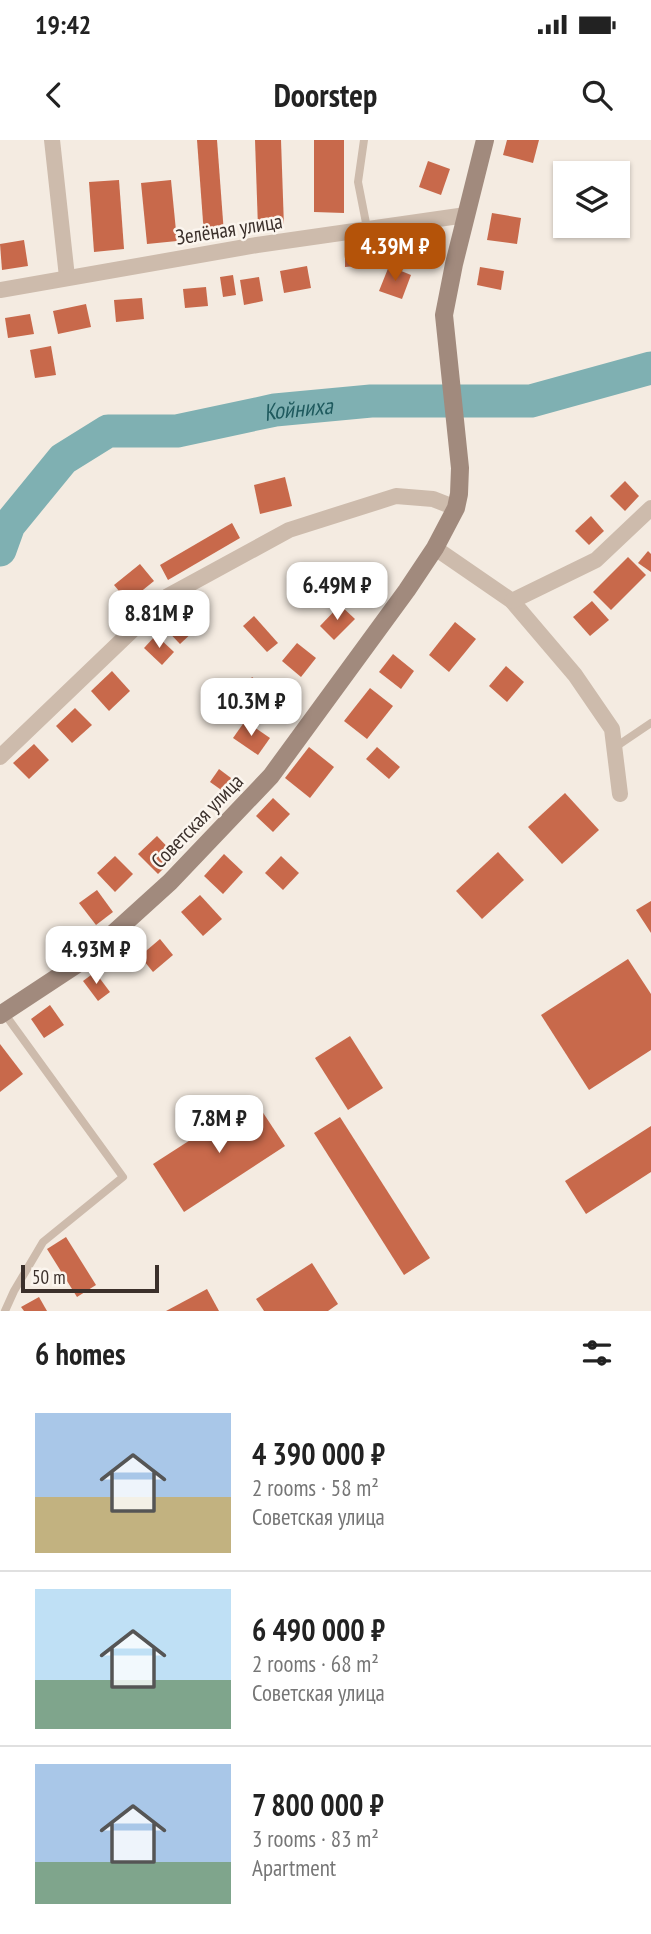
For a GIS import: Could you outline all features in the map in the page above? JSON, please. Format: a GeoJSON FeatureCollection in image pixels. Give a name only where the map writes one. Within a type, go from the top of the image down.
{"type":"FeatureCollection","features":[{"type":"Feature","properties":{"kind":"main road","name":"Советская улица"},"geometry":{"type":"LineString","coordinates":[[2,1014],[85,959],[170,882],[271,776],[435,548],[456,508],[459,494],[460,468],[444,315],[485,140]]}},
{"type":"Feature","properties":{"kind":"street"},"geometry":{"type":"LineString","coordinates":[[52,140],[67,277]]}},
{"type":"Feature","properties":{"kind":"street","name":"Зелёная улица"},"geometry":{"type":"LineString","coordinates":[[0,290],[367,228],[466,215]]}},
{"type":"Feature","properties":{"kind":"street"},"geometry":{"type":"LineString","coordinates":[[0,757],[168,596],[265,543],[289,530],[396,496],[433,499],[456,508]]}},
{"type":"Feature","properties":{"kind":"street"},"geometry":{"type":"LineString","coordinates":[[512,601],[596,560],[651,508]]}},
{"type":"Feature","properties":{"kind":"street"},"geometry":{"type":"LineString","coordinates":[[435,548],[512,601],[575,675],[612,729],[620,794]]}},
{"type":"Feature","properties":{"kind":"lane"},"geometry":{"type":"LineString","coordinates":[[364,140],[358,182],[367,228]]}},
{"type":"Feature","properties":{"kind":"lane"},"geometry":{"type":"LineString","coordinates":[[614,748],[651,723]]}},
{"type":"Feature","properties":{"kind":"lane"},"geometry":{"type":"LineString","coordinates":[[2,1014],[123,1177],[43,1242],[5,1311]]}},
{"type":"Feature","properties":{"kind":"building"},"geometry":{"type":"Polygon","coordinates":[[[197,140],[217,140],[224,234],[204,235],[197,140]]]}},
{"type":"Feature","properties":{"kind":"building"},"geometry":{"type":"Polygon","coordinates":[[[255,140],[281,140],[284,227],[258,228],[255,140]]]}},
{"type":"Feature","properties":{"kind":"building"},"geometry":{"type":"Polygon","coordinates":[[[314,140],[344,140],[344,213],[314,212],[314,140]]]}},
{"type":"Feature","properties":{"kind":"building"},"geometry":{"type":"Polygon","coordinates":[[[507,140],[539,140],[533,163],[503,155],[507,140]]]}},
{"type":"Feature","properties":{"kind":"building"},"geometry":{"type":"Polygon","coordinates":[[[428,161],[450,169],[441,195],[419,187],[428,161]]]}},
{"type":"Feature","properties":{"kind":"building"},"geometry":{"type":"Polygon","coordinates":[[[119,180],[124,249],[94,252],[89,182],[119,180]]]}},
{"type":"Feature","properties":{"kind":"building"},"geometry":{"type":"Polygon","coordinates":[[[171,180],[177,241],[147,244],[141,183],[171,180]]]}},
{"type":"Feature","properties":{"kind":"building"},"geometry":{"type":"Polygon","coordinates":[[[492,213],[521,218],[517,244],[487,240],[492,213]]]}},
{"type":"Feature","properties":{"kind":"building"},"geometry":{"type":"Polygon","coordinates":[[[24,240],[28,266],[2,270],[0,244],[24,240]]]}},
{"type":"Feature","properties":{"kind":"building"},"geometry":{"type":"Polygon","coordinates":[[[366,253],[367,265],[345,267],[345,254],[366,253]]]}},
{"type":"Feature","properties":{"kind":"building"},"geometry":{"type":"Polygon","coordinates":[[[307,266],[311,288],[284,293],[280,271],[307,266]]]}},
{"type":"Feature","properties":{"kind":"building"},"geometry":{"type":"Polygon","coordinates":[[[389,266],[411,275],[402,299],[379,291],[389,266]]]}},
{"type":"Feature","properties":{"kind":"building"},"geometry":{"type":"Polygon","coordinates":[[[480,267],[504,271],[501,290],[477,285],[480,267]]]}},
{"type":"Feature","properties":{"kind":"building"},"geometry":{"type":"Polygon","coordinates":[[[233,275],[236,295],[223,297],[220,277],[233,275]]]}},
{"type":"Feature","properties":{"kind":"building"},"geometry":{"type":"Polygon","coordinates":[[[259,277],[263,301],[244,305],[240,280],[259,277]]]}},
{"type":"Feature","properties":{"kind":"building"},"geometry":{"type":"Polygon","coordinates":[[[206,287],[208,306],[185,308],[183,289],[206,287]]]}},
{"type":"Feature","properties":{"kind":"building"},"geometry":{"type":"Polygon","coordinates":[[[142,298],[144,319],[116,322],[114,300],[142,298]]]}},
{"type":"Feature","properties":{"kind":"building"},"geometry":{"type":"Polygon","coordinates":[[[86,304],[91,327],[58,334],[53,311],[86,304]]]}},
{"type":"Feature","properties":{"kind":"building"},"geometry":{"type":"Polygon","coordinates":[[[30,314],[34,334],[8,338],[5,318],[30,314]]]}},
{"type":"Feature","properties":{"kind":"building"},"geometry":{"type":"Polygon","coordinates":[[[51,346],[56,375],[35,378],[30,350],[51,346]]]}},
{"type":"Feature","properties":{"kind":"building"},"geometry":{"type":"Polygon","coordinates":[[[285,477],[292,506],[260,514],[254,485],[285,477]]]}},
{"type":"Feature","properties":{"kind":"building"},"geometry":{"type":"Polygon","coordinates":[[[625,481],[639,496],[625,511],[610,496],[625,481]]]}},
{"type":"Feature","properties":{"kind":"building"},"geometry":{"type":"Polygon","coordinates":[[[591,516],[604,531],[589,545],[575,531],[591,516]]]}},
{"type":"Feature","properties":{"kind":"building"},"geometry":{"type":"Polygon","coordinates":[[[232,523],[240,538],[168,580],[160,565],[232,523]]]}},
{"type":"Feature","properties":{"kind":"building"},"geometry":{"type":"Polygon","coordinates":[[[648,551],[651,554],[651,572],[638,563],[648,551]]]}},
{"type":"Feature","properties":{"kind":"building"},"geometry":{"type":"Polygon","coordinates":[[[628,557],[646,575],[611,610],[593,592],[628,557]]]}},
{"type":"Feature","properties":{"kind":"building"},"geometry":{"type":"Polygon","coordinates":[[[140,564],[154,581],[128,602],[114,585],[140,564]]]}},
{"type":"Feature","properties":{"kind":"building"},"geometry":{"type":"Polygon","coordinates":[[[592,601],[609,620],[590,636],[573,617],[592,601]]]}},
{"type":"Feature","properties":{"kind":"building"},"geometry":{"type":"Polygon","coordinates":[[[340,605],[355,619],[334,640],[320,626],[340,605]]]}},
{"type":"Feature","properties":{"kind":"building"},"geometry":{"type":"Polygon","coordinates":[[[175,609],[195,630],[180,644],[160,623],[175,609]]]}},
{"type":"Feature","properties":{"kind":"building"},"geometry":{"type":"Polygon","coordinates":[[[254,616],[278,643],[267,652],[243,626],[254,616]]]}},
{"type":"Feature","properties":{"kind":"building"},"geometry":{"type":"Polygon","coordinates":[[[455,622],[476,639],[449,672],[429,655],[455,622]]]}},
{"type":"Feature","properties":{"kind":"building"},"geometry":{"type":"Polygon","coordinates":[[[156,635],[174,652],[162,665],[144,648],[156,635]]]}},
{"type":"Feature","properties":{"kind":"building"},"geometry":{"type":"Polygon","coordinates":[[[297,643],[316,658],[301,677],[282,661],[297,643]]]}},
{"type":"Feature","properties":{"kind":"building"},"geometry":{"type":"Polygon","coordinates":[[[393,654],[414,671],[401,689],[379,672],[393,654]]]}},
{"type":"Feature","properties":{"kind":"building"},"geometry":{"type":"Polygon","coordinates":[[[506,666],[524,682],[507,702],[489,686],[506,666]]]}},
{"type":"Feature","properties":{"kind":"building"},"geometry":{"type":"Polygon","coordinates":[[[112,671],[130,691],[109,711],[91,691],[112,671]]]}},
{"type":"Feature","properties":{"kind":"building"},"geometry":{"type":"Polygon","coordinates":[[[252,677],[282,699],[269,718],[238,695],[252,677]]]}},
{"type":"Feature","properties":{"kind":"building"},"geometry":{"type":"Polygon","coordinates":[[[370,688],[393,706],[367,739],[344,721],[370,688]]]}},
{"type":"Feature","properties":{"kind":"building"},"geometry":{"type":"Polygon","coordinates":[[[75,708],[92,725],[72,743],[56,726],[75,708]]]}},
{"type":"Feature","properties":{"kind":"building"},"geometry":{"type":"Polygon","coordinates":[[[245,721],[270,738],[258,755],[233,738],[245,721]]]}},
{"type":"Feature","properties":{"kind":"building"},"geometry":{"type":"Polygon","coordinates":[[[34,744],[49,760],[29,779],[13,763],[34,744]]]}},
{"type":"Feature","properties":{"kind":"building"},"geometry":{"type":"Polygon","coordinates":[[[309,747],[334,767],[310,798],[285,778],[309,747]]]}},
{"type":"Feature","properties":{"kind":"building"},"geometry":{"type":"Polygon","coordinates":[[[377,747],[400,767],[389,779],[366,759],[377,747]]]}},
{"type":"Feature","properties":{"kind":"building"},"geometry":{"type":"Polygon","coordinates":[[[219,769],[235,781],[227,794],[210,782],[219,769]]]}},
{"type":"Feature","properties":{"kind":"building"},"geometry":{"type":"Polygon","coordinates":[[[565,793],[599,830],[562,864],[528,827],[565,793]]]}},
{"type":"Feature","properties":{"kind":"building"},"geometry":{"type":"Polygon","coordinates":[[[273,798],[290,814],[273,832],[256,816],[273,798]]]}},
{"type":"Feature","properties":{"kind":"building"},"geometry":{"type":"Polygon","coordinates":[[[157,836],[176,856],[158,874],[138,854],[157,836]]]}},
{"type":"Feature","properties":{"kind":"building"},"geometry":{"type":"Polygon","coordinates":[[[498,852],[524,880],[482,919],[456,891],[498,852]]]}},
{"type":"Feature","properties":{"kind":"building"},"geometry":{"type":"Polygon","coordinates":[[[224,854],[243,872],[223,894],[204,876],[224,854]]]}},
{"type":"Feature","properties":{"kind":"building"},"geometry":{"type":"Polygon","coordinates":[[[115,856],[133,874],[115,892],[97,873],[115,856]]]}},
{"type":"Feature","properties":{"kind":"building"},"geometry":{"type":"Polygon","coordinates":[[[281,856],[299,873],[283,890],[265,873],[281,856]]]}},
{"type":"Feature","properties":{"kind":"building"},"geometry":{"type":"Polygon","coordinates":[[[97,890],[113,912],[96,925],[79,903],[97,890]]]}},
{"type":"Feature","properties":{"kind":"building"},"geometry":{"type":"Polygon","coordinates":[[[200,895],[222,919],[203,936],[181,912],[200,895]]]}},
{"type":"Feature","properties":{"kind":"building"},"geometry":{"type":"Polygon","coordinates":[[[651,901],[651,933],[636,910],[651,901]]]}},
{"type":"Feature","properties":{"kind":"building"},"geometry":{"type":"Polygon","coordinates":[[[160,939],[173,955],[153,972],[140,956],[160,939]]]}},
{"type":"Feature","properties":{"kind":"building"},"geometry":{"type":"Polygon","coordinates":[[[628,959],[651,994],[651,1050],[589,1090],[541,1015],[628,959]]]}},
{"type":"Feature","properties":{"kind":"building"},"geometry":{"type":"Polygon","coordinates":[[[95,972],[110,992],[98,1001],[83,981],[95,972]]]}},
{"type":"Feature","properties":{"kind":"building"},"geometry":{"type":"Polygon","coordinates":[[[50,1005],[64,1025],[44,1038],[31,1019],[50,1005]]]}},
{"type":"Feature","properties":{"kind":"building"},"geometry":{"type":"Polygon","coordinates":[[[350,1036],[383,1088],[348,1110],[315,1058],[350,1036]]]}},
{"type":"Feature","properties":{"kind":"building"},"geometry":{"type":"Polygon","coordinates":[[[0,1044],[23,1074],[0,1092],[0,1044]]]}},
{"type":"Feature","properties":{"kind":"building"},"geometry":{"type":"Polygon","coordinates":[[[254,1099],[285,1146],[184,1212],[153,1164],[254,1099]]]}},
{"type":"Feature","properties":{"kind":"building"},"geometry":{"type":"Polygon","coordinates":[[[340,1117],[430,1258],[404,1275],[314,1133],[340,1117]]]}},
{"type":"Feature","properties":{"kind":"building"},"geometry":{"type":"Polygon","coordinates":[[[651,1126],[651,1172],[586,1214],[565,1181],[651,1126]]]}},
{"type":"Feature","properties":{"kind":"building"},"geometry":{"type":"Polygon","coordinates":[[[66,1237],[96,1285],[77,1297],[47,1249],[66,1237]]]}},
{"type":"Feature","properties":{"kind":"building"},"geometry":{"type":"Polygon","coordinates":[[[312,1263],[338,1304],[328,1311],[264,1311],[256,1299],[312,1263]]]}},
{"type":"Feature","properties":{"kind":"building"},"geometry":{"type":"Polygon","coordinates":[[[207,1289],[219,1311],[166,1311],[207,1289]]]}},
{"type":"Feature","properties":{"kind":"building"},"geometry":{"type":"Polygon","coordinates":[[[39,1297],[47,1311],[24,1311],[21,1307],[39,1297]]]}},
{"type":"Feature","properties":{"kind":"waterway","name":"Койниха"},"geometry":{"type":"LineString","coordinates":[[0,550],[9,525],[63,459],[108,431],[177,431],[275,410],[371,401],[531,401],[651,368]]}}]}
